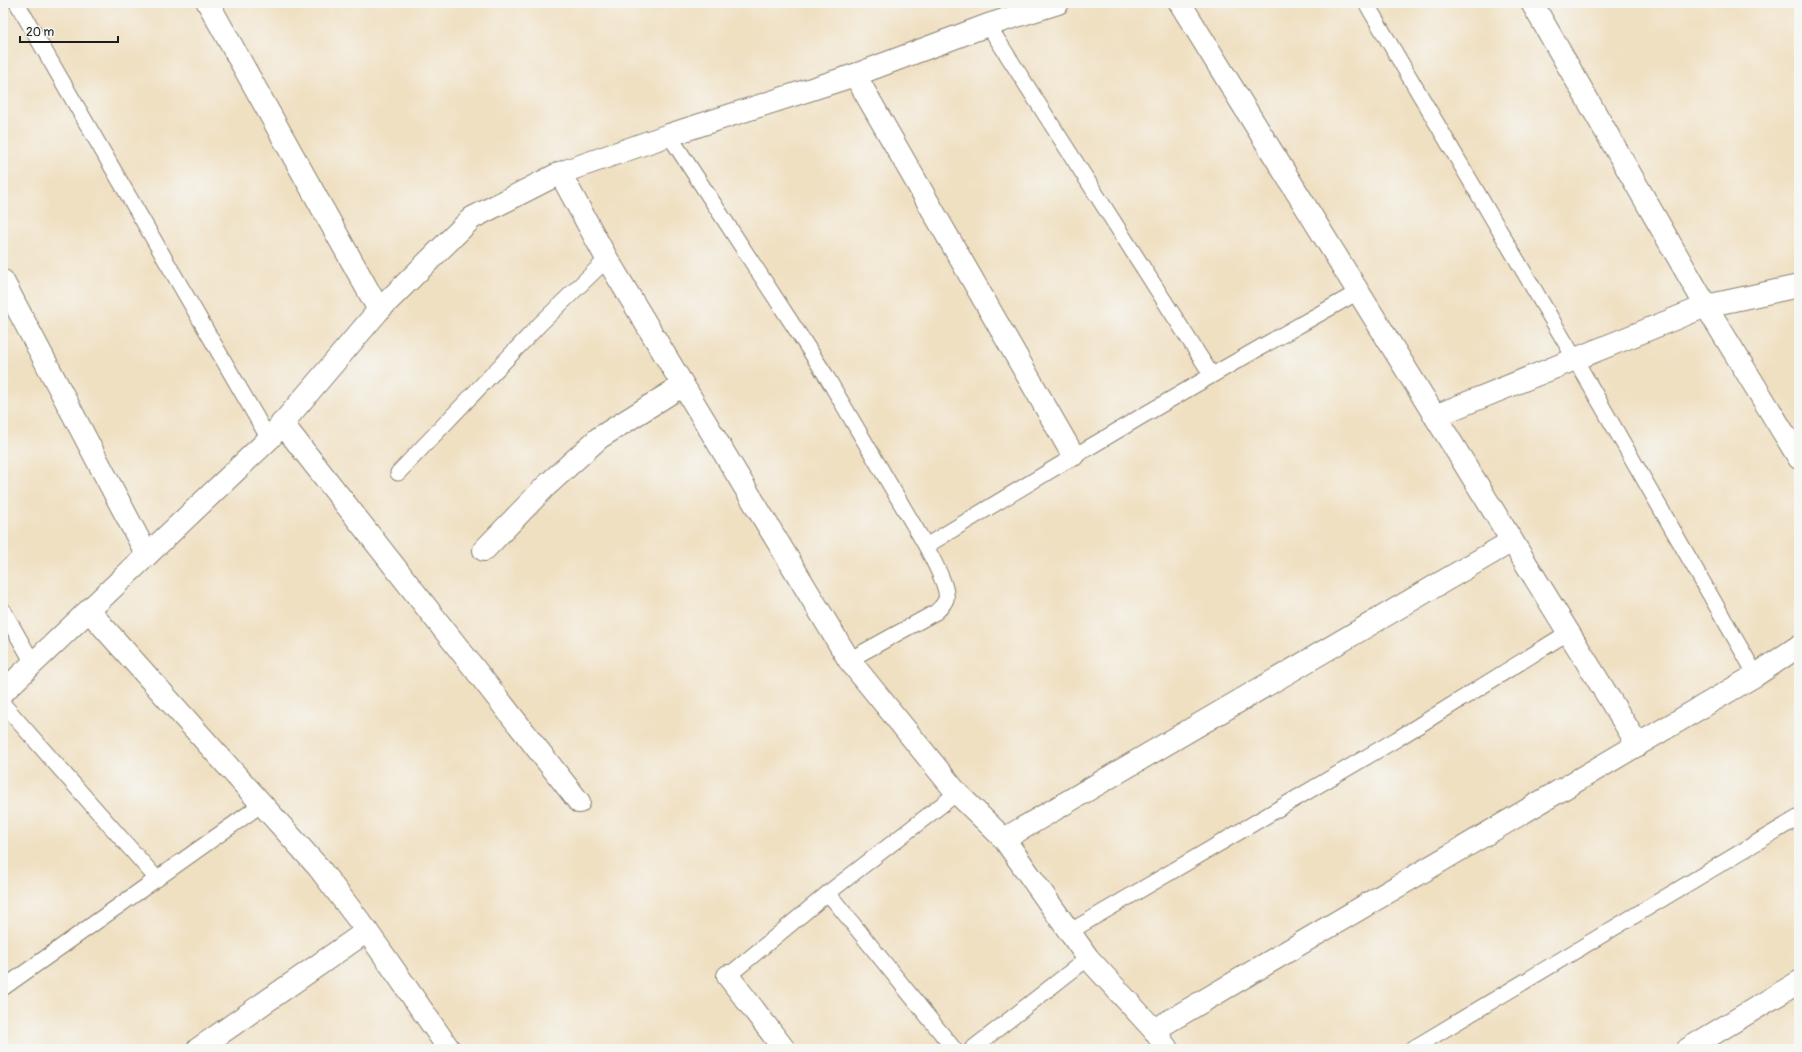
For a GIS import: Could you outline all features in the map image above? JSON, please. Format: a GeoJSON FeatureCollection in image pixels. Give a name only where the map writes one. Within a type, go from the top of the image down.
{"type":"FeatureCollection","features":[{"type":"Feature","properties":{"kind":"street"},"geometry":{"type":"LineString","coordinates":[[208,3],[379,310]]}},
{"type":"Feature","properties":{"kind":"street"},"geometry":{"type":"LineString","coordinates":[[3,692],[276,431],[379,310],[472,218],[560,173],[669,135],[855,75],[988,25],[1058,3]]}},
{"type":"Feature","properties":{"kind":"street"},"geometry":{"type":"LineString","coordinates":[[1180,3],[1638,745]]}},
{"type":"Feature","properties":{"kind":"street"},"geometry":{"type":"LineString","coordinates":[[1532,3],[1706,306],[1799,458]]}},
{"type":"Feature","properties":{"kind":"street"},"geometry":{"type":"LineString","coordinates":[[855,75],[1073,455]]}},
{"type":"Feature","properties":{"kind":"street"},"geometry":{"type":"LineString","coordinates":[[560,173],[607,259],[849,660],[957,793],[1004,839],[1088,958],[1154,1030],[1167,1049]]}},
{"type":"Feature","properties":{"kind":"street"},"geometry":{"type":"LineString","coordinates":[[3,281],[147,554]]}},
{"type":"Feature","properties":{"kind":"street"},"geometry":{"type":"LineString","coordinates":[[1435,416],[1706,306],[1799,286]]}},
{"type":"Feature","properties":{"kind":"street"},"geometry":{"type":"LineString","coordinates":[[484,550],[546,486],[599,438],[683,385]]}},
{"type":"Feature","properties":{"kind":"street"},"geometry":{"type":"LineString","coordinates":[[276,431],[579,802]]}},
{"type":"Feature","properties":{"kind":"street"},"geometry":{"type":"LineString","coordinates":[[1004,839],[1512,541]]}},
{"type":"Feature","properties":{"kind":"street"},"geometry":{"type":"LineString","coordinates":[[89,611],[319,868],[367,931],[449,1049]]}},
{"type":"Feature","properties":{"kind":"street"},"geometry":{"type":"LineString","coordinates":[[1154,1030],[1756,675],[1799,646]]}},
{"type":"Feature","properties":{"kind":"street"},"geometry":{"type":"LineString","coordinates":[[198,1049],[367,931]]}},
{"type":"Feature","properties":{"kind":"street"},"geometry":{"type":"LineString","coordinates":[[728,976],[784,1049]]}},
{"type":"Feature","properties":{"kind":"street"},"geometry":{"type":"LineString","coordinates":[[1688,1049],[1797,987]]}},
{"type":"Feature","properties":{"kind":"lane"},"geometry":{"type":"LineString","coordinates":[[18,3],[276,431]]}},
{"type":"Feature","properties":{"kind":"lane"},"geometry":{"type":"LineString","coordinates":[[1366,3],[1575,359],[1756,675]]}},
{"type":"Feature","properties":{"kind":"lane"},"geometry":{"type":"LineString","coordinates":[[988,25],[1211,374]]}},
{"type":"Feature","properties":{"kind":"lane"},"geometry":{"type":"LineString","coordinates":[[669,135],[825,374],[926,546],[946,590],[946,599],[943,606],[936,612],[849,660]]}},
{"type":"Feature","properties":{"kind":"lane"},"geometry":{"type":"LineString","coordinates":[[398,473],[540,324],[607,259]]}},
{"type":"Feature","properties":{"kind":"lane"},"geometry":{"type":"LineString","coordinates":[[926,546],[1073,455],[1211,374],[1358,292]]}},
{"type":"Feature","properties":{"kind":"lane"},"geometry":{"type":"LineString","coordinates":[[3,610],[33,664]]}},
{"type":"Feature","properties":{"kind":"lane"},"geometry":{"type":"LineString","coordinates":[[1069,932],[1397,739],[1569,632]]}},
{"type":"Feature","properties":{"kind":"lane"},"geometry":{"type":"LineString","coordinates":[[3,704],[157,879]]}},
{"type":"Feature","properties":{"kind":"lane"},"geometry":{"type":"LineString","coordinates":[[728,976],[828,893],[957,793]]}},
{"type":"Feature","properties":{"kind":"lane"},"geometry":{"type":"LineString","coordinates":[[3,988],[262,804]]}},
{"type":"Feature","properties":{"kind":"lane"},"geometry":{"type":"LineString","coordinates":[[1412,1049],[1799,817]]}},
{"type":"Feature","properties":{"kind":"lane"},"geometry":{"type":"LineString","coordinates":[[828,893],[954,1049]]}},
{"type":"Feature","properties":{"kind":"lane"},"geometry":{"type":"LineString","coordinates":[[979,1047],[1088,958]]}}]}
